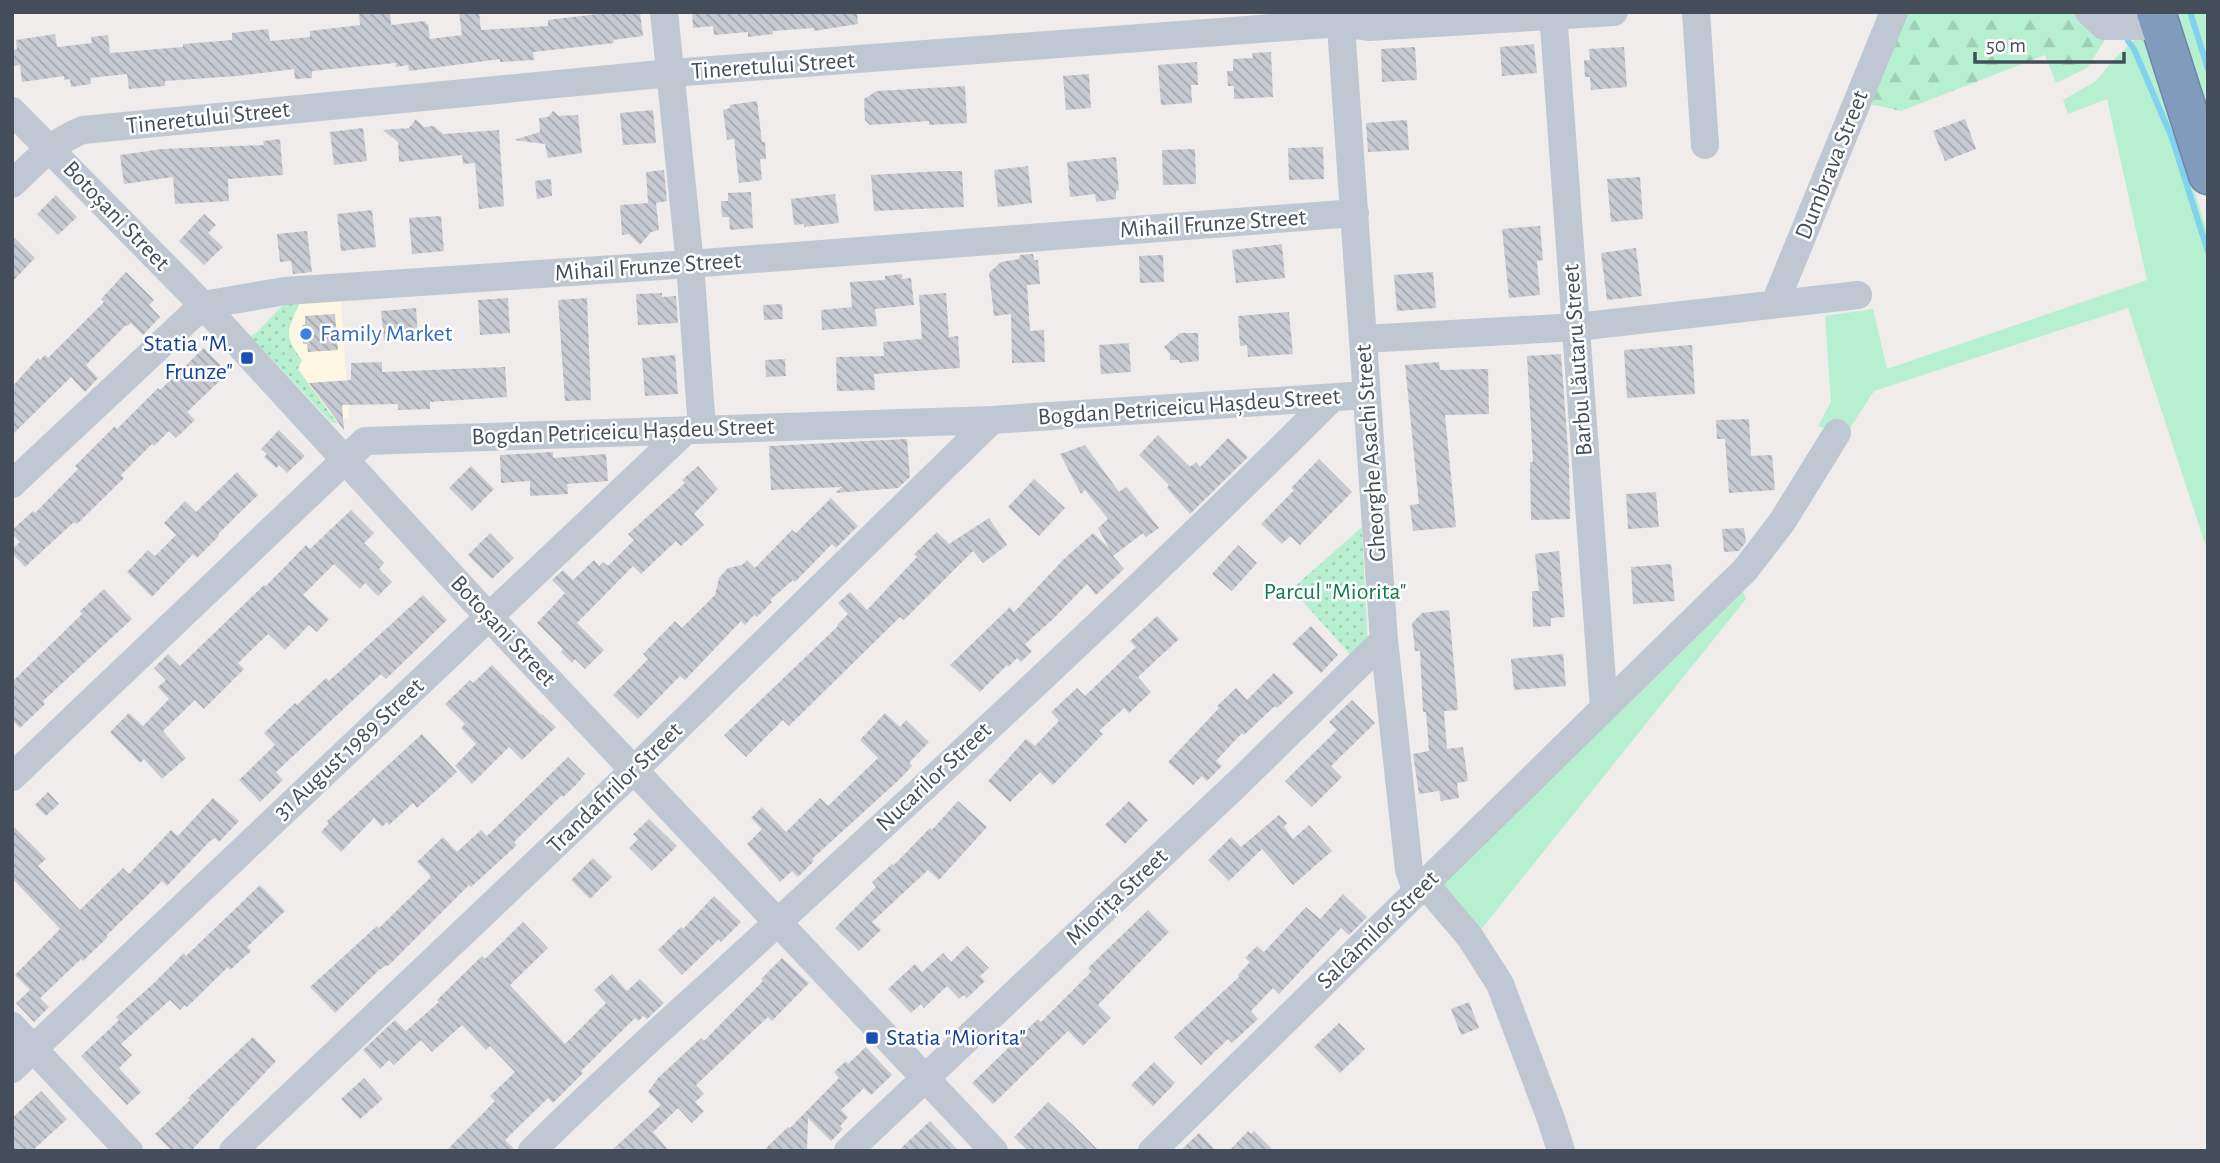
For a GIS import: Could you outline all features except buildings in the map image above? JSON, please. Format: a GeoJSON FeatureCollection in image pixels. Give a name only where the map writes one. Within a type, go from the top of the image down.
{"type":"FeatureCollection","features":[{"type":"Feature","properties":{"kind":"highway"},"geometry":{"type":"LineString","coordinates":[[2158,19],[2208,175]]}},
{"type":"Feature","properties":{"kind":"street"},"geometry":{"type":"LineString","coordinates":[[664,12],[690,264],[694,429]]}},
{"type":"Feature","properties":{"kind":"street"},"geometry":{"type":"LineString","coordinates":[[1553,15],[1614,12]]}},
{"type":"Feature","properties":{"kind":"street"},"geometry":{"type":"LineString","coordinates":[[1696,12],[1705,145]]}},
{"type":"Feature","properties":{"kind":"street"},"geometry":{"type":"LineString","coordinates":[[2089,12],[2104,26],[2158,19]]}},
{"type":"Feature","properties":{"kind":"street","name":"Tineretului Street"},"geometry":{"type":"LineString","coordinates":[[12,184],[49,148],[83,130],[671,73],[1340,18],[1369,27],[1553,15]]}},
{"type":"Feature","properties":{"kind":"street","name":"Barbu Lăutaru Street"},"geometry":{"type":"LineString","coordinates":[[1553,15],[1604,708]]}},
{"type":"Feature","properties":{"kind":"street","name":"Dumbrava Street"},"geometry":{"type":"LineString","coordinates":[[1775,303],[1883,17]]}},
{"type":"Feature","properties":{"kind":"street","name":"Gheorghe Asachi Street"},"geometry":{"type":"LineString","coordinates":[[1340,18],[1384,639],[1409,870],[1421,888]]}},
{"type":"Feature","properties":{"kind":"street","name":"Botoșani Street"},"geometry":{"type":"LineString","coordinates":[[12,111],[203,305],[489,617],[994,1151]]}},
{"type":"Feature","properties":{"kind":"street","name":"Mihail Frunze Street"},"geometry":{"type":"LineString","coordinates":[[203,305],[285,291],[690,264],[1355,213]]}},
{"type":"Feature","properties":{"kind":"street"},"geometry":{"type":"LineString","coordinates":[[1363,339],[1577,327],[1858,295]]}},
{"type":"Feature","properties":{"kind":"street"},"geometry":{"type":"LineString","coordinates":[[12,484],[203,305]]}},
{"type":"Feature","properties":{"kind":"street","name":"Bogdan Petriceicu Hașdeu Street"},"geometry":{"type":"LineString","coordinates":[[12,776],[365,441],[992,420],[1366,396]]}},
{"type":"Feature","properties":{"kind":"street","name":"Nucarilor Street"},"geometry":{"type":"LineString","coordinates":[[532,1151],[590,1093],[1208,522],[1332,398]]}},
{"type":"Feature","properties":{"kind":"street","name":"Trandafirilor Street"},"geometry":{"type":"LineString","coordinates":[[233,1151],[634,770],[992,420]]}},
{"type":"Feature","properties":{"kind":"street","name":"31 August 1989 Street"},"geometry":{"type":"LineString","coordinates":[[12,1069],[489,617],[694,429]]}},
{"type":"Feature","properties":{"kind":"street","name":"Salcâmilor Street"},"geometry":{"type":"LineString","coordinates":[[1152,1151],[1745,570],[1782,522],[1838,433]]}},
{"type":"Feature","properties":{"kind":"street","name":"Miorița Street"},"geometry":{"type":"LineString","coordinates":[[848,1151],[1237,784],[1384,639]]}},
{"type":"Feature","properties":{"kind":"street"},"geometry":{"type":"LineString","coordinates":[[1421,888],[1470,937],[1500,984],[1552,1119],[1561,1151]]}},
{"type":"Feature","properties":{"kind":"street"},"geometry":{"type":"LineString","coordinates":[[12,1026],[129,1151]]}},
{"type":"Feature","properties":{"kind":"shaded area"},"geometry":{"type":"Polygon","coordinates":[[[341,299],[349,419],[336,419],[333,422],[252,336],[288,301],[341,299]]]}},
{"type":"Feature","properties":{"kind":"green space"},"geometry":{"type":"Polygon","coordinates":[[[1907,12],[2074,12],[2095,34],[2108,35],[2087,68],[2056,83],[2045,55],[1901,111],[1869,104],[1907,12]]]}},
{"type":"Feature","properties":{"kind":"green space"},"geometry":{"type":"Polygon","coordinates":[[[2167,12],[2208,12],[2208,142],[2167,12]]]}},
{"type":"Feature","properties":{"kind":"green space"},"geometry":{"type":"Polygon","coordinates":[[[2136,39],[2147,39],[2208,234],[2208,553],[2128,308],[1874,391],[1845,436],[1818,426],[1831,402],[1825,316],[1873,309],[1887,369],[2147,280],[2107,99],[2068,114],[2063,100],[2096,81],[2115,58],[2136,39]]]}},
{"type":"Feature","properties":{"kind":"green space"},"geometry":{"type":"Polygon","coordinates":[[[287,301],[300,302],[289,332],[289,338],[302,360],[298,369],[338,424],[331,422],[250,336],[287,301]]]}},
{"type":"Feature","properties":{"kind":"green space","name":"Parcul \"Miorita\""},"geometry":{"type":"Polygon","coordinates":[[[1362,527],[1368,645],[1354,659],[1292,589],[1362,527]]]}},
{"type":"Feature","properties":{"kind":"green space"},"geometry":{"type":"Polygon","coordinates":[[[1741,586],[1746,599],[1479,932],[1443,895],[1444,880],[1741,586]]]}},
{"type":"Feature","properties":{"kind":"waterway"},"geometry":{"type":"LineString","coordinates":[[2190,12],[2208,69]]}},
{"type":"Feature","properties":{"kind":"waterway"},"geometry":{"type":"LineString","coordinates":[[2128,41],[2134,49],[2172,138],[2208,252]]}},
{"type":"Feature","properties":{"kind":"place","name":"Family Market"},"geometry":{"type":"Point","coordinates":[306,334]}},
{"type":"Feature","properties":{"kind":"place","name":"Statia \"M. Frunze\""},"geometry":{"type":"Point","coordinates":[247,358]}},
{"type":"Feature","properties":{"kind":"place","name":"Statia \"Miorita\""},"geometry":{"type":"Point","coordinates":[872,1038]}}]}
